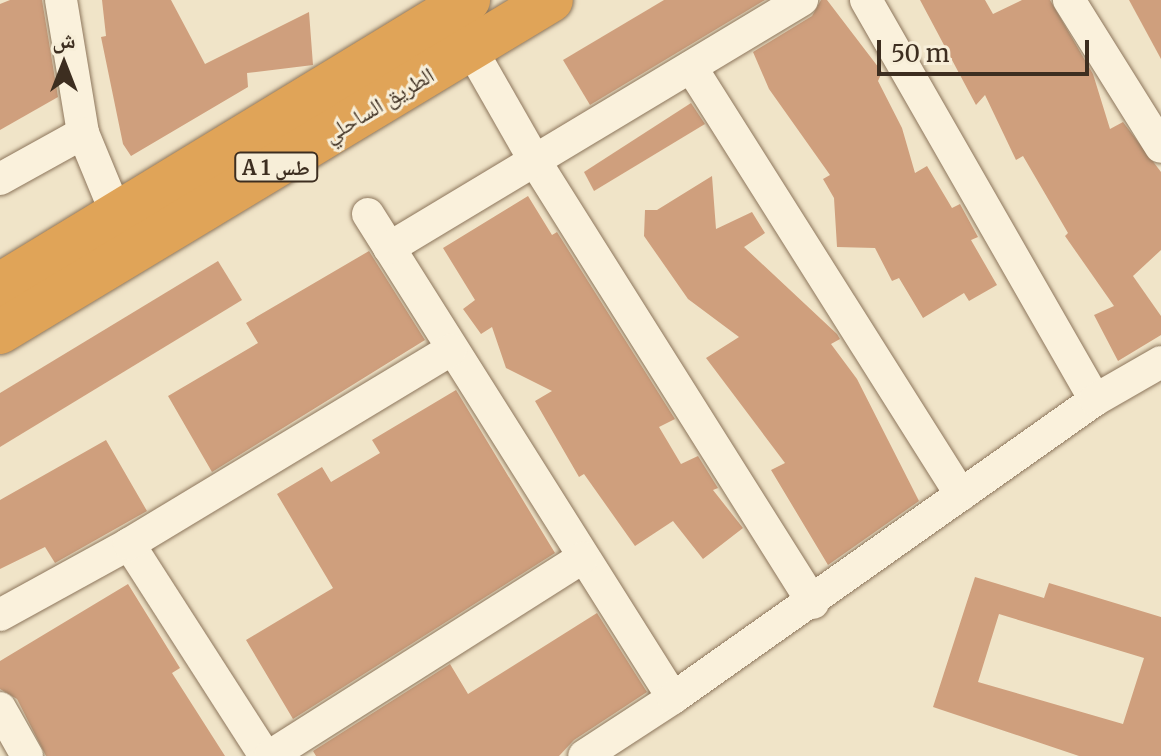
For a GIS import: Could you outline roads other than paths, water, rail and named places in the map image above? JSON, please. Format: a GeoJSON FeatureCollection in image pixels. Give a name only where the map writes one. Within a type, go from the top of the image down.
{"type":"FeatureCollection","features":[{"type":"Feature","properties":{"kind":"highway","name":"الطريق الساحلي"},"geometry":{"type":"LineString","coordinates":[[0,332],[551,0]]}},
{"type":"Feature","properties":{"kind":"highway","name":"الطريق الساحلي"},"geometry":{"type":"LineString","coordinates":[[0,285],[450,5]]}},
{"type":"Feature","properties":{"kind":"street"},"geometry":{"type":"LineString","coordinates":[[61,0],[83,133],[134,254]]}},
{"type":"Feature","properties":{"kind":"street"},"geometry":{"type":"LineString","coordinates":[[389,248],[802,0]]}},
{"type":"Feature","properties":{"kind":"street"},"geometry":{"type":"LineString","coordinates":[[866,0],[1095,400]]}},
{"type":"Feature","properties":{"kind":"street"},"geometry":{"type":"LineString","coordinates":[[1069,0],[1161,147]]}},
{"type":"Feature","properties":{"kind":"street"},"geometry":{"type":"LineString","coordinates":[[471,49],[535,161],[813,603]]}},
{"type":"Feature","properties":{"kind":"street"},"geometry":{"type":"LineString","coordinates":[[691,67],[961,495]]}},
{"type":"Feature","properties":{"kind":"street"},"geometry":{"type":"LineString","coordinates":[[0,179],[83,133]]}},
{"type":"Feature","properties":{"kind":"street"},"geometry":{"type":"LineString","coordinates":[[368,214],[673,698]]}},
{"type":"Feature","properties":{"kind":"street"},"geometry":{"type":"LineString","coordinates":[[0,615],[129,544],[451,350]]}},
{"type":"Feature","properties":{"kind":"street"},"geometry":{"type":"LineString","coordinates":[[584,756],[813,603],[1095,400],[1161,362]]}},
{"type":"Feature","properties":{"kind":"street"},"geometry":{"type":"LineString","coordinates":[[129,544],[268,756],[582,558]]}},
{"type":"Feature","properties":{"kind":"street"},"geometry":{"type":"LineString","coordinates":[[0,708],[27,756]]}}]}
